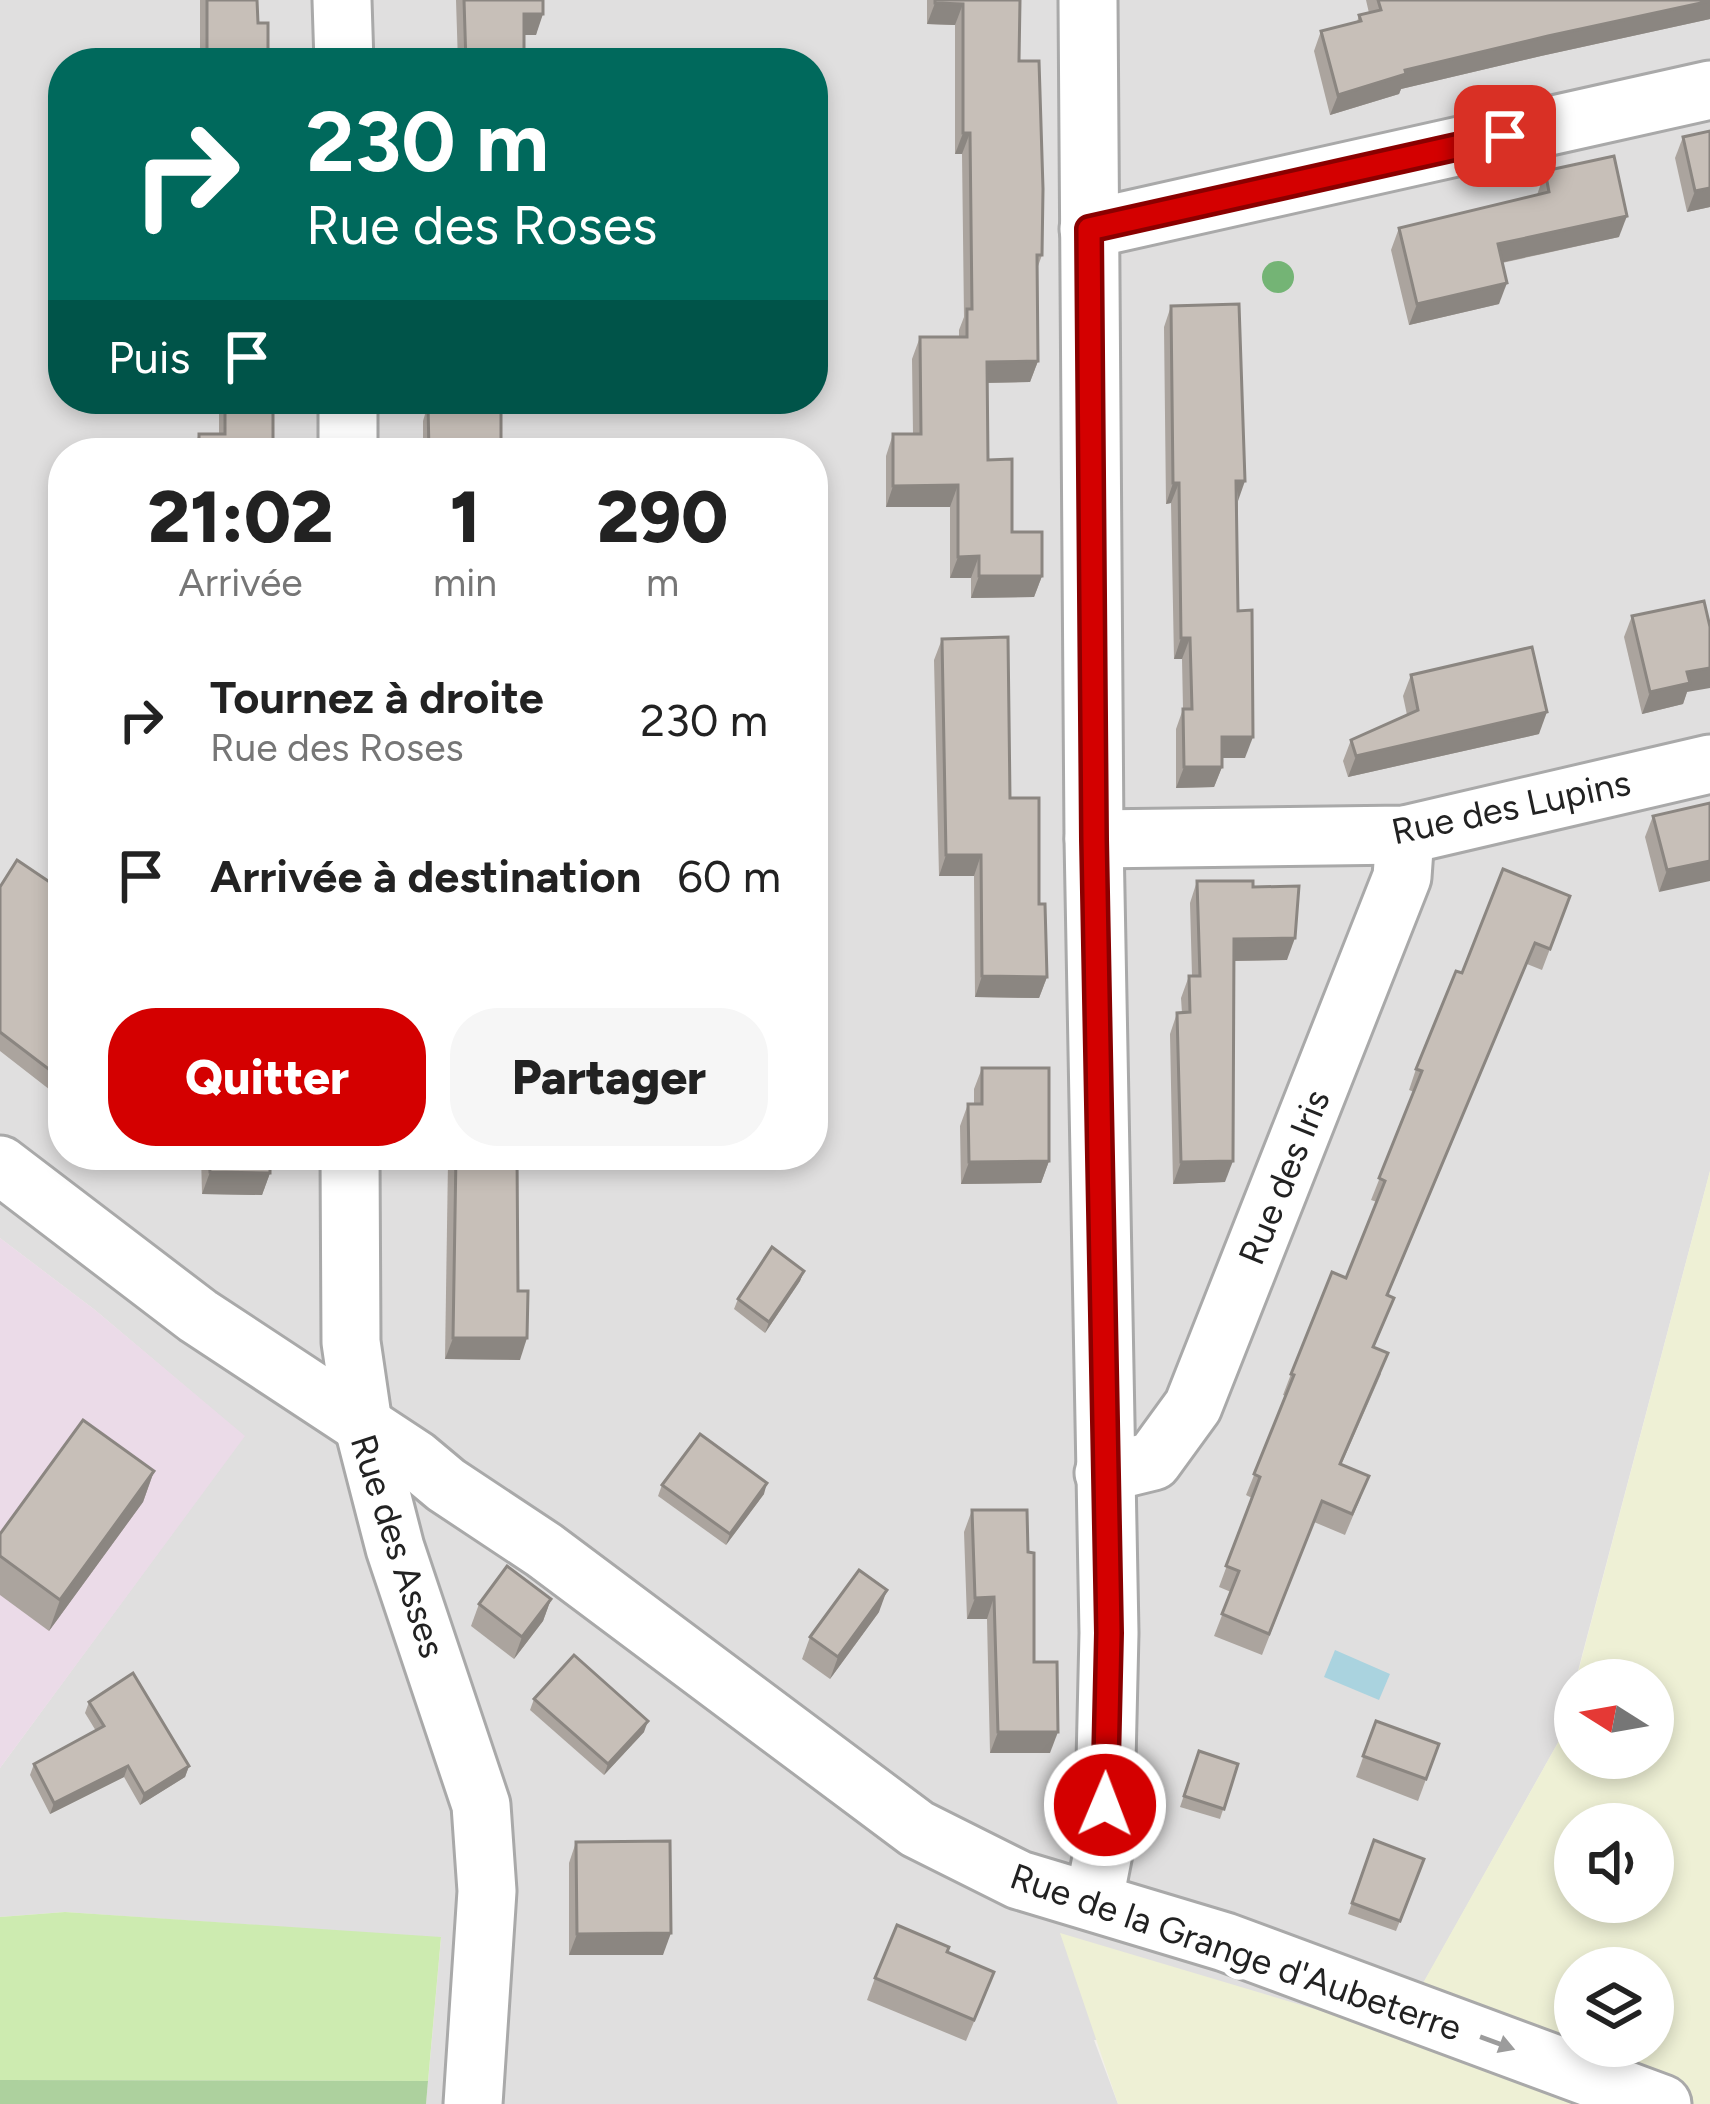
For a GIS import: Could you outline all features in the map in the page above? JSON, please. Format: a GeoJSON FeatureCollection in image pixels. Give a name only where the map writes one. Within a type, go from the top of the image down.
{"type":"FeatureCollection","features":[{"type":"Feature","properties":{"kind":"street"},"geometry":{"type":"LineString","coordinates":[[342,0],[344,48]]}},
{"type":"Feature","properties":{"kind":"street"},"geometry":{"type":"LineString","coordinates":[[1088,0],[1094,839],[1109,1633],[1104,1848],[1094,1899]]}},
{"type":"Feature","properties":{"kind":"street"},"geometry":{"type":"LineString","coordinates":[[1089,229],[1710,90]]}},
{"type":"Feature","properties":{"kind":"street","name":"Rue des Lupins"},"geometry":{"type":"LineString","coordinates":[[1094,839],[1405,835],[1710,764]]}},
{"type":"Feature","properties":{"kind":"street","name":"Rue des Iris"},"geometry":{"type":"LineString","coordinates":[[1104,1473],[1153,1461],[1193,1406],[1402,877],[1405,835]]}},
{"type":"Feature","properties":{"kind":"street","name":"Rue des Asses"},"geometry":{"type":"LineString","coordinates":[[0,1165],[198,1316],[363,1424],[395,1547],[481,1805],[488,1892],[473,2104]]}},
{"type":"Feature","properties":{"kind":"street"},"geometry":{"type":"LineString","coordinates":[[350,1170],[351,1342],[363,1424]]}},
{"type":"Feature","properties":{"kind":"street","name":"Rue de la Grange d'Aubeterre"},"geometry":{"type":"LineString","coordinates":[[363,1424],[544,1550],[917,1829],[1019,1880],[1225,1942],[1662,2104]]}},
{"type":"Feature","properties":{"kind":"shaded area"},"geometry":{"type":"Polygon","coordinates":[[[0,0],[1710,0],[1710,1171],[1581,1659],[1554,1659],[1554,1750],[1395,2034],[1094,2040],[1118,2104],[426,2104],[441,1938],[65,1912],[0,1917],[0,1768],[244,1436],[95,1310],[0,1238],[0,0]]]}},
{"type":"Feature","properties":{"kind":"shaded area"},"geometry":{"type":"Polygon","coordinates":[[[0,1238],[95,1310],[245,1436],[0,1768],[0,1238]]]}},
{"type":"Feature","properties":{"kind":"green space"},"geometry":{"type":"Polygon","coordinates":[[[1710,1171],[1710,2104],[1118,2104],[1060,1933],[1395,2033],[1554,1750],[1554,1779],[1674,1779],[1674,1659],[1582,1659],[1710,1171]]]}},
{"type":"Feature","properties":{"kind":"green space"},"geometry":{"type":"Polygon","coordinates":[[[65,1912],[441,1937],[428,2081],[0,2080],[0,1917],[65,1912]]]}},
{"type":"Feature","properties":{"kind":"green space"},"geometry":{"type":"Polygon","coordinates":[[[0,2080],[428,2081],[426,2104],[0,2104],[0,2080]]]}},
{"type":"Feature","properties":{"kind":"water"},"geometry":{"type":"Polygon","coordinates":[[[1335,1650],[1390,1674],[1379,1700],[1324,1677],[1335,1650]]]}},
{"type":"Feature","properties":{"kind":"building"},"geometry":{"type":"Polygon","coordinates":[[[207,0],[257,0],[258,23],[268,23],[268,48],[207,48],[207,0]]]}},
{"type":"Feature","properties":{"kind":"building"},"geometry":{"type":"Polygon","coordinates":[[[464,0],[543,0],[543,14],[524,14],[524,48],[466,48],[464,0]]]}},
{"type":"Feature","properties":{"kind":"building"},"geometry":{"type":"Polygon","coordinates":[[[935,0],[1020,0],[1019,61],[1039,61],[1043,189],[1042,255],[1037,255],[1038,361],[987,362],[988,460],[1012,459],[1012,532],[1042,532],[1042,576],[979,576],[979,556],[958,557],[958,485],[893,486],[893,434],[921,434],[920,337],[967,337],[967,309],[972,309],[970,133],[963,133],[963,4],[935,0]]]}},
{"type":"Feature","properties":{"kind":"building"},"geometry":{"type":"Polygon","coordinates":[[[1378,0],[1710,1],[1405,70],[1406,74],[1338,95],[1321,31],[1361,21],[1359,15],[1381,10],[1378,0]]]}},
{"type":"Feature","properties":{"kind":"building"},"geometry":{"type":"Polygon","coordinates":[[[1710,131],[1710,188],[1695,191],[1683,137],[1710,131]]]}},
{"type":"Feature","properties":{"kind":"building"},"geometry":{"type":"Polygon","coordinates":[[[1614,156],[1627,216],[1498,244],[1507,283],[1417,304],[1399,228],[1549,192],[1545,171],[1614,156]]]}},
{"type":"Feature","properties":{"kind":"building"},"geometry":{"type":"Polygon","coordinates":[[[1239,304],[1245,481],[1236,481],[1238,611],[1252,610],[1253,737],[1222,737],[1222,767],[1184,767],[1183,709],[1192,709],[1190,638],[1181,638],[1171,306],[1239,304]]]}},
{"type":"Feature","properties":{"kind":"building"},"geometry":{"type":"Polygon","coordinates":[[[225,414],[273,414],[273,438],[199,438],[199,434],[225,434],[225,414]]]}},
{"type":"Feature","properties":{"kind":"building"},"geometry":{"type":"Polygon","coordinates":[[[428,414],[501,414],[501,438],[429,438],[428,414]]]}},
{"type":"Feature","properties":{"kind":"building"},"geometry":{"type":"Polygon","coordinates":[[[1704,601],[1710,627],[1710,668],[1687,672],[1690,683],[1650,692],[1632,616],[1704,601]]]}},
{"type":"Feature","properties":{"kind":"building"},"geometry":{"type":"Polygon","coordinates":[[[1008,637],[1010,798],[1039,798],[1039,904],[1045,904],[1047,977],[982,976],[981,855],[946,855],[942,639],[1008,637]]]}},
{"type":"Feature","properties":{"kind":"building"},"geometry":{"type":"Polygon","coordinates":[[[1532,647],[1547,712],[1356,756],[1351,740],[1418,710],[1411,675],[1532,647]]]}},
{"type":"Feature","properties":{"kind":"building"},"geometry":{"type":"Polygon","coordinates":[[[1710,803],[1710,861],[1667,870],[1653,816],[1710,803]]]}},
{"type":"Feature","properties":{"kind":"building"},"geometry":{"type":"Polygon","coordinates":[[[17,860],[48,881],[48,1069],[0,1032],[0,887],[17,860]]]}},
{"type":"Feature","properties":{"kind":"building"},"geometry":{"type":"Polygon","coordinates":[[[1503,869],[1570,896],[1550,949],[1535,943],[1387,1295],[1394,1298],[1373,1347],[1388,1353],[1340,1464],[1369,1476],[1352,1514],[1322,1501],[1269,1634],[1222,1614],[1239,1571],[1226,1566],[1260,1477],[1254,1474],[1332,1272],[1346,1278],[1422,1071],[1416,1069],[1456,971],[1462,973],[1503,869]]]}},
{"type":"Feature","properties":{"kind":"building"},"geometry":{"type":"Polygon","coordinates":[[[1197,881],[1299,886],[1295,938],[1234,939],[1233,1161],[1181,1162],[1177,1013],[1190,1012],[1189,976],[1200,976],[1197,881]]]}},
{"type":"Feature","properties":{"kind":"building"},"geometry":{"type":"Polygon","coordinates":[[[982,1068],[1049,1068],[1049,1161],[969,1162],[968,1104],[982,1104],[982,1068]]]}},
{"type":"Feature","properties":{"kind":"building"},"geometry":{"type":"Polygon","coordinates":[[[210,1170],[270,1170],[270,1173],[210,1170]]]}},
{"type":"Feature","properties":{"kind":"building"},"geometry":{"type":"Polygon","coordinates":[[[456,1170],[517,1170],[518,1291],[528,1291],[527,1338],[453,1338],[456,1170]]]}},
{"type":"Feature","properties":{"kind":"building"},"geometry":{"type":"Polygon","coordinates":[[[772,1247],[804,1271],[769,1322],[738,1299],[772,1247]]]}},
{"type":"Feature","properties":{"kind":"building"},"geometry":{"type":"Polygon","coordinates":[[[83,1420],[154,1471],[60,1600],[0,1556],[0,1534],[83,1420]]]}},
{"type":"Feature","properties":{"kind":"building"},"geometry":{"type":"Polygon","coordinates":[[[700,1434],[767,1483],[730,1534],[662,1485],[700,1434]]]}},
{"type":"Feature","properties":{"kind":"building"},"geometry":{"type":"Polygon","coordinates":[[[972,1510],[1027,1510],[1028,1552],[1034,1553],[1034,1662],[1057,1662],[1058,1732],[998,1732],[994,1597],[975,1598],[972,1510]]]}},
{"type":"Feature","properties":{"kind":"building"},"geometry":{"type":"Polygon","coordinates":[[[507,1566],[551,1599],[522,1637],[479,1604],[507,1566]]]}},
{"type":"Feature","properties":{"kind":"building"},"geometry":{"type":"Polygon","coordinates":[[[859,1570],[887,1590],[838,1657],[810,1637],[859,1570]]]}},
{"type":"Feature","properties":{"kind":"building"},"geometry":{"type":"Polygon","coordinates":[[[574,1655],[648,1721],[608,1764],[534,1699],[574,1655]]]}},
{"type":"Feature","properties":{"kind":"building"},"geometry":{"type":"Polygon","coordinates":[[[133,1673],[189,1766],[144,1794],[128,1766],[54,1803],[34,1764],[104,1726],[89,1702],[133,1673]]]}},
{"type":"Feature","properties":{"kind":"building"},"geometry":{"type":"Polygon","coordinates":[[[1376,1721],[1439,1744],[1426,1779],[1363,1756],[1376,1721]]]}},
{"type":"Feature","properties":{"kind":"building"},"geometry":{"type":"Polygon","coordinates":[[[1199,1751],[1238,1764],[1224,1809],[1184,1796],[1199,1751]]]}},
{"type":"Feature","properties":{"kind":"building"},"geometry":{"type":"Polygon","coordinates":[[[1374,1840],[1424,1859],[1400,1921],[1352,1903],[1374,1840]]]}},
{"type":"Feature","properties":{"kind":"building"},"geometry":{"type":"Polygon","coordinates":[[[670,1841],[671,1933],[577,1934],[576,1842],[670,1841]]]}},
{"type":"Feature","properties":{"kind":"building"},"geometry":{"type":"Polygon","coordinates":[[[897,1925],[994,1972],[974,2020],[875,1978],[897,1925]]]}},
{"type":"Feature","properties":{"kind":"route"},"geometry":{"type":"LineString","coordinates":[[1105,1805],[1109,1633],[1094,839],[1089,229],[1505,136]]}}]}
